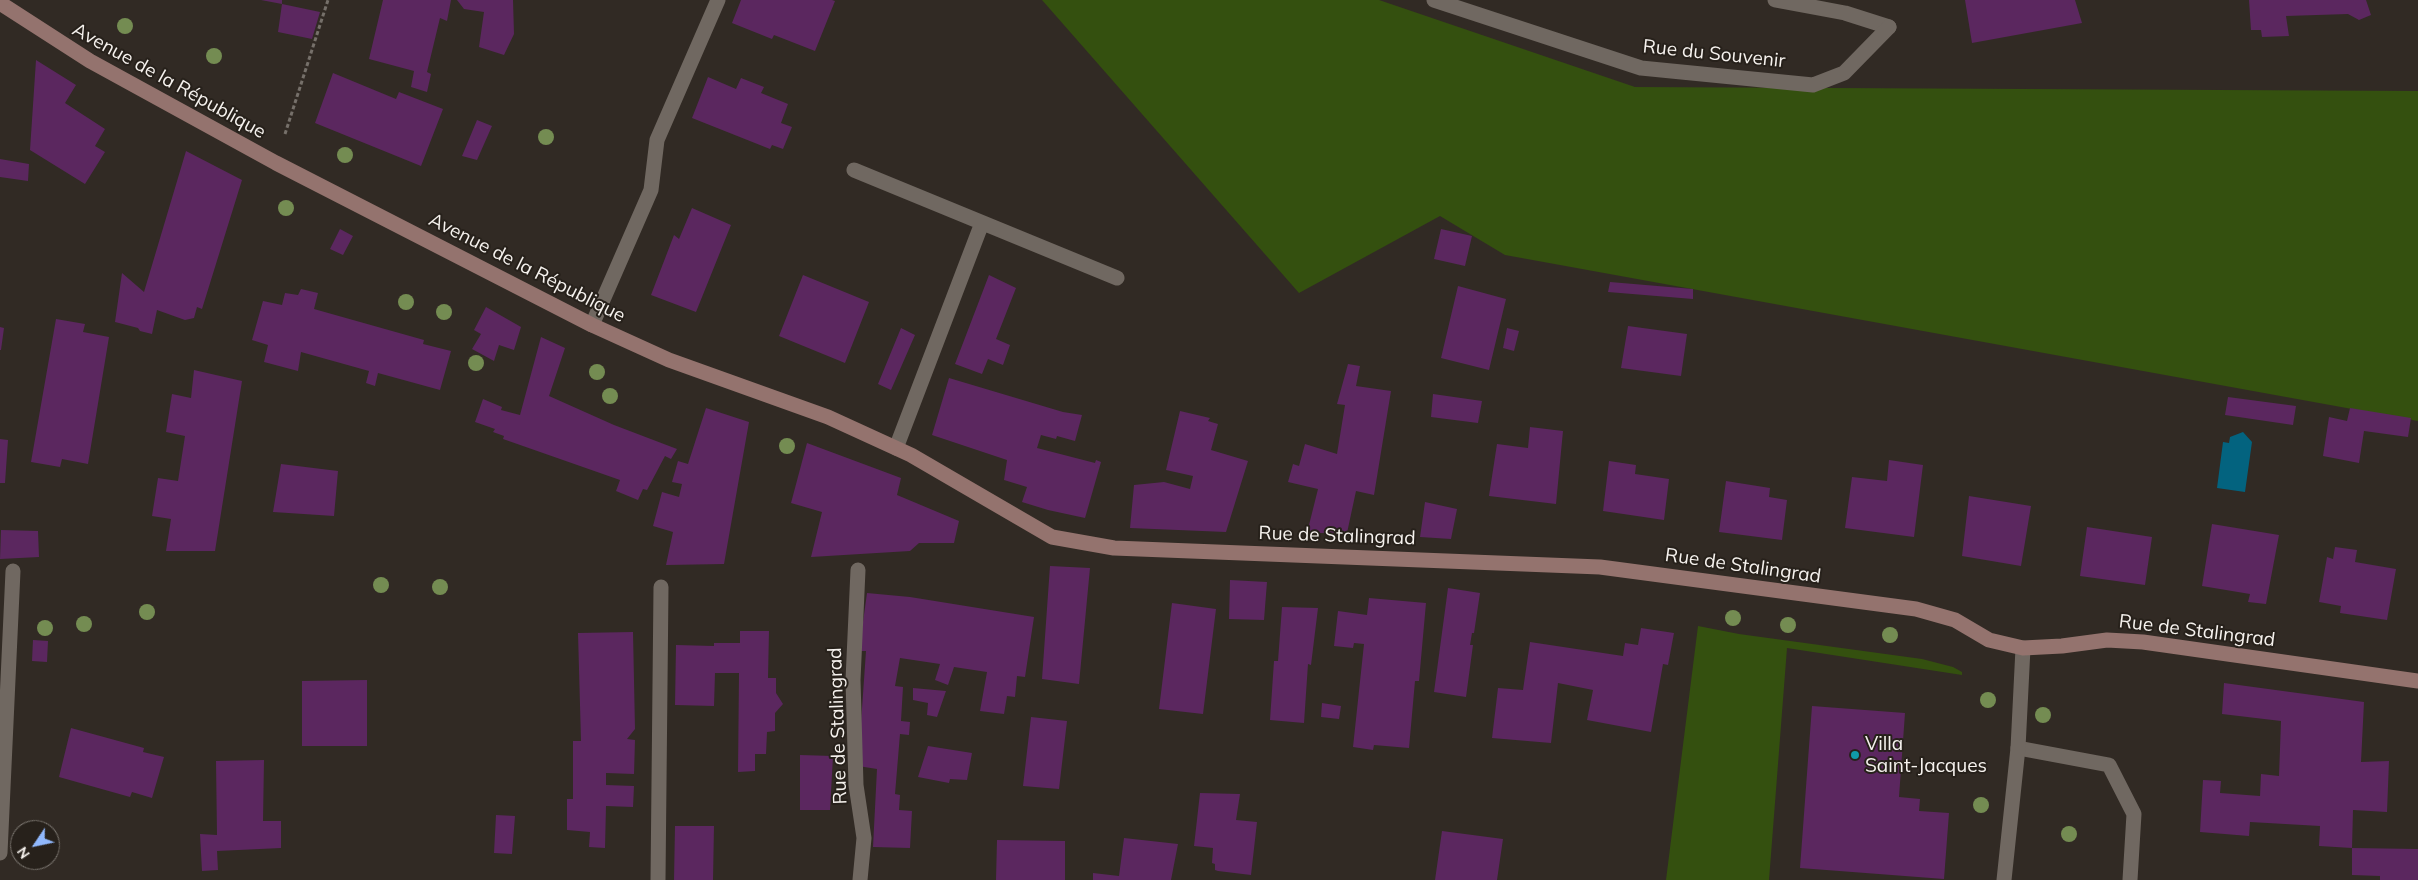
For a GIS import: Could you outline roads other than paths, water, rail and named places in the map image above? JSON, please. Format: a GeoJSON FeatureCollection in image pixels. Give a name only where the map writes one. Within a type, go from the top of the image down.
{"type":"FeatureCollection","features":[{"type":"Feature","properties":{"kind":"street"},"geometry":{"type":"LineString","coordinates":[[592,325],[651,190],[657,140],[718,0]]}},
{"type":"Feature","properties":{"kind":"street","name":"Rue du Souvenir"},"geometry":{"type":"LineString","coordinates":[[1434,0],[1641,68],[1813,85],[1844,73],[1889,27],[1846,13],[1775,0]]}},
{"type":"Feature","properties":{"kind":"street","name":"Avenue de la République"},"geometry":{"type":"LineString","coordinates":[[0,3],[90,61],[276,164],[592,325],[669,360],[828,417],[896,448],[1052,537]]}},
{"type":"Feature","properties":{"kind":"street"},"geometry":{"type":"LineString","coordinates":[[854,170],[1117,278]]}},
{"type":"Feature","properties":{"kind":"street"},"geometry":{"type":"LineString","coordinates":[[896,448],[982,223]]}},
{"type":"Feature","properties":{"kind":"street","name":"Rue de Stalingrad"},"geometry":{"type":"LineString","coordinates":[[1052,537],[1114,548],[1600,567],[1916,609],[1955,620],[1990,640],[2023,648],[2062,646],[2107,640],[2143,642],[2418,681]]}},
{"type":"Feature","properties":{"kind":"street","name":"Rue de Stalingrad"},"geometry":{"type":"LineString","coordinates":[[858,570],[853,680],[856,785],[864,838],[860,880]]}},
{"type":"Feature","properties":{"kind":"street"},"geometry":{"type":"LineString","coordinates":[[0,852],[13,571]]}},
{"type":"Feature","properties":{"kind":"street"},"geometry":{"type":"LineString","coordinates":[[658,880],[661,587]]}},
{"type":"Feature","properties":{"kind":"street"},"geometry":{"type":"LineString","coordinates":[[2004,880],[2018,748],[2023,648]]}},
{"type":"Feature","properties":{"kind":"street"},"geometry":{"type":"LineString","coordinates":[[2018,748],[2108,765],[2134,814],[2130,880]]}},
{"type":"Feature","properties":{"kind":"water"},"geometry":{"type":"Polygon","coordinates":[[[2243,432],[2252,442],[2245,492],[2217,488],[2223,442],[2229,443],[2230,437],[2243,432]]]}},
{"type":"Feature","properties":{"kind":"place","name":"Villa Saint-Jacques"},"geometry":{"type":"Point","coordinates":[1855,755]}}]}
